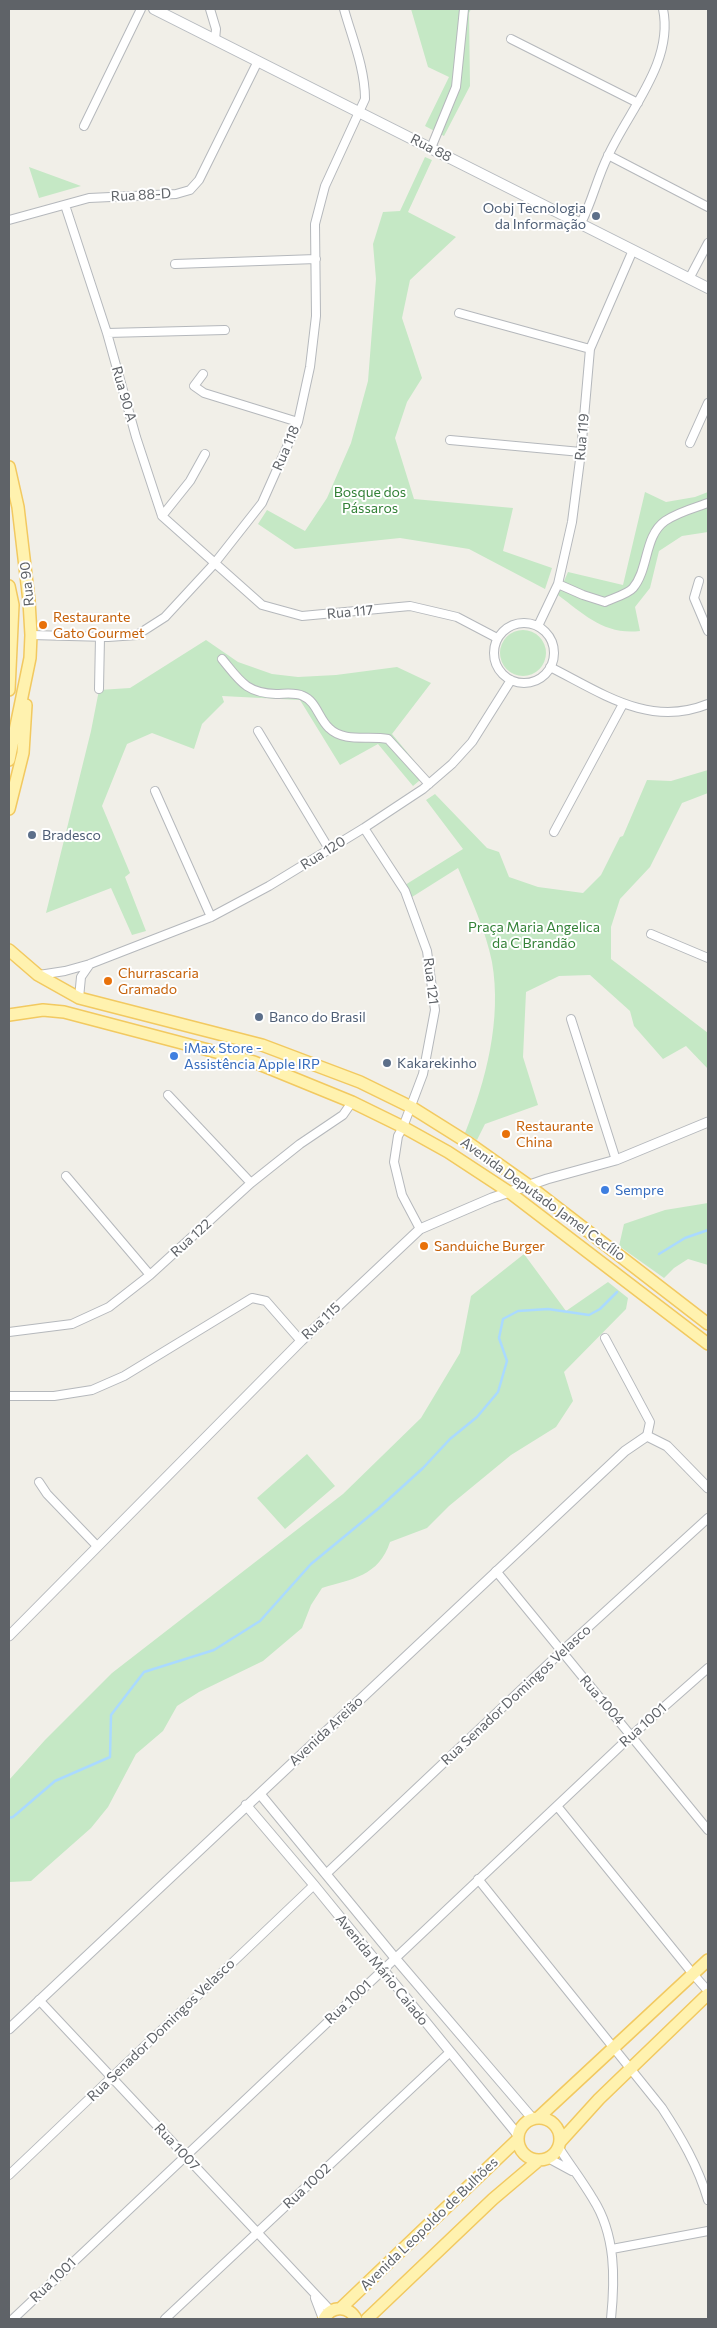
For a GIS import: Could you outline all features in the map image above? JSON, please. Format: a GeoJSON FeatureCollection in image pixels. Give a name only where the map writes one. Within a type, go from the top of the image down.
{"type":"FeatureCollection","features":[{"type":"Feature","properties":{"kind":"main road","name":"Rua 88"},"geometry":{"type":"LineString","coordinates":[[154,9],[708,288]]}},
{"type":"Feature","properties":{"kind":"main road","name":"Rua 90"},"geometry":{"type":"LineString","coordinates":[[9,467],[18,507],[30,601],[31,635],[30,658],[9,760]]}},
{"type":"Feature","properties":{"kind":"main road","name":"Rua 90"},"geometry":{"type":"LineString","coordinates":[[9,586],[13,605],[9,690]]}},
{"type":"Feature","properties":{"kind":"main road"},"geometry":{"type":"LineString","coordinates":[[9,809],[23,753],[30,658]]}},
{"type":"Feature","properties":{"kind":"main road","name":"Avenida Deputado Jamel Cecílio"},"geometry":{"type":"LineString","coordinates":[[9,950],[38,975],[79,998],[262,1044],[360,1082],[411,1107],[470,1144],[528,1185],[708,1324]]}},
{"type":"Feature","properties":{"kind":"main road","name":"Avenida Deputado Jamel Cecílio"},"geometry":{"type":"LineString","coordinates":[[9,1015],[44,1010],[64,1012],[254,1062],[352,1102],[448,1152],[509,1192],[708,1344]]}},
{"type":"Feature","properties":{"kind":"main road"},"geometry":{"type":"LineString","coordinates":[[708,1960],[536,2118],[522,2125],[518,2138],[524,2154],[544,2159],[560,2145],[577,2122],[708,1992]]}},
{"type":"Feature","properties":{"kind":"main road"},"geometry":{"type":"LineString","coordinates":[[536,2118],[553,2122],[558,2128],[560,2145]]}},
{"type":"Feature","properties":{"kind":"main road","name":"Avenida Leopoldo de Bulhões"},"geometry":{"type":"LineString","coordinates":[[330,2314],[518,2138]]}},
{"type":"Feature","properties":{"kind":"main road","name":"Avenida Leopoldo de Bulhões"},"geometry":{"type":"LineString","coordinates":[[367,2319],[493,2199],[544,2159]]}},
{"type":"Feature","properties":{"kind":"main road"},"geometry":{"type":"LineString","coordinates":[[330,2314],[352,2313],[356,2319]]}},
{"type":"Feature","properties":{"kind":"street"},"geometry":{"type":"LineString","coordinates":[[84,126],[140,9]]}},
{"type":"Feature","properties":{"kind":"street","name":"Rua 118"},"geometry":{"type":"LineString","coordinates":[[31,635],[100,637],[137,634],[151,626],[165,617],[214,564],[262,503],[298,422],[310,367],[314,333],[316,224],[325,186],[365,99],[365,83],[344,9]]}},
{"type":"Feature","properties":{"kind":"street"},"geometry":{"type":"LineString","coordinates":[[431,148],[456,87],[464,9]]}},
{"type":"Feature","properties":{"kind":"street"},"geometry":{"type":"LineString","coordinates":[[581,223],[608,155],[658,67],[666,20],[663,9]]}},
{"type":"Feature","properties":{"kind":"street"},"geometry":{"type":"LineString","coordinates":[[205,34],[210,27],[211,12]]}},
{"type":"Feature","properties":{"kind":"street"},"geometry":{"type":"LineString","coordinates":[[211,12],[216,29],[215,40]]}},
{"type":"Feature","properties":{"kind":"street"},"geometry":{"type":"LineString","coordinates":[[511,39],[638,103]]}},
{"type":"Feature","properties":{"kind":"street","name":"Rua 88-D"},"geometry":{"type":"LineString","coordinates":[[9,220],[90,198],[176,194],[190,190],[199,180],[258,61]]}},
{"type":"Feature","properties":{"kind":"street"},"geometry":{"type":"LineString","coordinates":[[608,155],[708,207]]}},
{"type":"Feature","properties":{"kind":"street","name":"Rua 90 A"},"geometry":{"type":"LineString","coordinates":[[65,205],[107,333],[136,437],[162,516],[214,564]]}},
{"type":"Feature","properties":{"kind":"street"},"geometry":{"type":"LineString","coordinates":[[689,279],[708,243]]}},
{"type":"Feature","properties":{"kind":"street","name":"Rua 119"},"geometry":{"type":"LineString","coordinates":[[538,626],[558,584],[572,522],[581,452],[590,349],[633,250]]}},
{"type":"Feature","properties":{"kind":"street"},"geometry":{"type":"LineString","coordinates":[[175,264],[316,259]]}},
{"type":"Feature","properties":{"kind":"street"},"geometry":{"type":"LineString","coordinates":[[459,313],[590,349]]}},
{"type":"Feature","properties":{"kind":"street"},"geometry":{"type":"LineString","coordinates":[[107,333],[225,330]]}},
{"type":"Feature","properties":{"kind":"street"},"geometry":{"type":"LineString","coordinates":[[203,374],[194,386],[204,393],[298,422]]}},
{"type":"Feature","properties":{"kind":"street"},"geometry":{"type":"LineString","coordinates":[[690,443],[708,403]]}},
{"type":"Feature","properties":{"kind":"street"},"geometry":{"type":"LineString","coordinates":[[450,440],[581,452]]}},
{"type":"Feature","properties":{"kind":"street"},"geometry":{"type":"LineString","coordinates":[[162,516],[190,481],[205,454]]}},
{"type":"Feature","properties":{"kind":"street"},"geometry":{"type":"LineString","coordinates":[[558,584],[605,602],[633,588],[647,558],[651,539],[663,522],[680,513],[708,503]]}},
{"type":"Feature","properties":{"kind":"street","name":"Rua 117"},"geometry":{"type":"LineString","coordinates":[[214,564],[262,605],[302,616],[410,606],[457,617],[497,638]]}},
{"type":"Feature","properties":{"kind":"street"},"geometry":{"type":"LineString","coordinates":[[700,581],[694,598],[708,631]]}},
{"type":"Feature","properties":{"kind":"street"},"geometry":{"type":"LineString","coordinates":[[523,622],[538,626],[550,637],[554,652],[550,667],[540,678],[526,683],[511,680],[498,670],[493,654],[497,638],[508,627],[523,622]]}},
{"type":"Feature","properties":{"kind":"street"},"geometry":{"type":"LineString","coordinates":[[99,689],[100,637]]}},
{"type":"Feature","properties":{"kind":"street"},"geometry":{"type":"LineString","coordinates":[[222,659],[239,680],[253,691],[296,694],[308,699],[329,728],[338,734],[348,737],[382,738],[392,742],[429,784]]}},
{"type":"Feature","properties":{"kind":"street"},"geometry":{"type":"LineString","coordinates":[[550,667],[623,704],[654,713],[690,712],[708,704]]}},
{"type":"Feature","properties":{"kind":"street","name":"Rua 120"},"geometry":{"type":"LineString","coordinates":[[38,975],[65,971],[90,964],[211,917],[269,886],[364,828],[429,784],[452,764],[472,742],[511,680]]}},
{"type":"Feature","properties":{"kind":"street"},"geometry":{"type":"LineString","coordinates":[[554,832],[623,704]]}},
{"type":"Feature","properties":{"kind":"street"},"geometry":{"type":"LineString","coordinates":[[258,731],[329,849]]}},
{"type":"Feature","properties":{"kind":"street"},"geometry":{"type":"LineString","coordinates":[[155,792],[211,917]]}},
{"type":"Feature","properties":{"kind":"street","name":"Rua 121"},"geometry":{"type":"LineString","coordinates":[[364,828],[405,890],[427,951],[435,1010],[423,1074],[398,1136],[394,1162],[402,1195],[420,1229]]}},
{"type":"Feature","properties":{"kind":"street"},"geometry":{"type":"LineString","coordinates":[[651,934],[708,958]]}},
{"type":"Feature","properties":{"kind":"street"},"geometry":{"type":"LineString","coordinates":[[79,998],[80,976],[90,964]]}},
{"type":"Feature","properties":{"kind":"street"},"geometry":{"type":"LineString","coordinates":[[570,1019],[616,1160]]}},
{"type":"Feature","properties":{"kind":"street"},"geometry":{"type":"LineString","coordinates":[[168,1095],[251,1183]]}},
{"type":"Feature","properties":{"kind":"street","name":"Rua 122"},"geometry":{"type":"LineString","coordinates":[[9,1332],[72,1324],[108,1307],[150,1275],[251,1183],[300,1144],[343,1115],[352,1102]]}},
{"type":"Feature","properties":{"kind":"street","name":"Rua 115"},"geometry":{"type":"LineString","coordinates":[[9,1636],[301,1341],[420,1229],[509,1192],[616,1160],[693,1130],[708,1122]]}},
{"type":"Feature","properties":{"kind":"street"},"geometry":{"type":"LineString","coordinates":[[66,1176],[150,1275]]}},
{"type":"Feature","properties":{"kind":"street"},"geometry":{"type":"LineString","coordinates":[[9,1396],[54,1396],[92,1390],[124,1376],[252,1298],[266,1301],[301,1341]]}},
{"type":"Feature","properties":{"kind":"street"},"geometry":{"type":"LineString","coordinates":[[605,1338],[650,1422],[647,1436],[667,1446],[707,1483]]}},
{"type":"Feature","properties":{"kind":"street","name":"Avenida Areião"},"geometry":{"type":"LineString","coordinates":[[9,2029],[625,1451],[647,1436]]}},
{"type":"Feature","properties":{"kind":"street"},"geometry":{"type":"LineString","coordinates":[[38,1482],[47,1494],[97,1546]]}},
{"type":"Feature","properties":{"kind":"street","name":"Rua Senador Domingos Velasco"},"geometry":{"type":"LineString","coordinates":[[326,1874],[561,1652],[708,1518]]}},
{"type":"Feature","properties":{"kind":"street","name":"Rua 1004"},"geometry":{"type":"LineString","coordinates":[[496,1571],[708,1830]]}},
{"type":"Feature","properties":{"kind":"street","name":"Rua 1001"},"geometry":{"type":"LineString","coordinates":[[13,2319],[478,1879],[632,1735],[708,1668]]}},
{"type":"Feature","properties":{"kind":"street","name":"Avenida Mário Caiado"},"geometry":{"type":"LineString","coordinates":[[260,1794],[395,1958],[536,2118]]}},
{"type":"Feature","properties":{"kind":"street","name":"Avenida Mário Caiado"},"geometry":{"type":"LineString","coordinates":[[246,1805],[314,1885],[518,2138]]}},
{"type":"Feature","properties":{"kind":"street"},"geometry":{"type":"LineString","coordinates":[[557,1806],[708,1992]]}},
{"type":"Feature","properties":{"kind":"street"},"geometry":{"type":"LineString","coordinates":[[478,1879],[662,2108],[684,2142],[703,2182],[708,2200]]}},
{"type":"Feature","properties":{"kind":"street","name":"Rua Senador Domingos Velasco"},"geometry":{"type":"LineString","coordinates":[[9,2175],[314,1885]]}},
{"type":"Feature","properties":{"kind":"street","name":"Rua 1007"},"geometry":{"type":"LineString","coordinates":[[38,2000],[257,2233],[330,2314]]}},
{"type":"Feature","properties":{"kind":"street","name":"Rua 1002"},"geometry":{"type":"LineString","coordinates":[[164,2319],[449,2053]]}},
{"type":"Feature","properties":{"kind":"street"},"geometry":{"type":"LineString","coordinates":[[560,2145],[574,2172],[594,2200],[612,2249],[614,2290],[611,2319]]}},
{"type":"Feature","properties":{"kind":"street"},"geometry":{"type":"LineString","coordinates":[[544,2159],[574,2172]]}},
{"type":"Feature","properties":{"kind":"street"},"geometry":{"type":"LineString","coordinates":[[612,2249],[708,2231]]}},
{"type":"Feature","properties":{"kind":"green space"},"geometry":{"type":"Polygon","coordinates":[[[411,9],[471,9],[469,13],[470,86],[444,136],[425,126],[449,77],[428,67],[411,9]]]}},
{"type":"Feature","properties":{"kind":"green space","name":"Bosque dos Pássaros"},"geometry":{"type":"Polygon","coordinates":[[[425,157],[432,160],[408,212],[456,237],[410,280],[402,318],[422,378],[407,402],[395,438],[414,499],[513,508],[503,551],[552,568],[545,589],[469,549],[400,538],[295,549],[258,524],[267,510],[305,531],[327,498],[351,443],[368,381],[376,279],[373,244],[383,212],[400,211],[425,157]]]}},
{"type":"Feature","properties":{"kind":"green space"},"geometry":{"type":"Polygon","coordinates":[[[29,167],[81,186],[39,198],[29,167]]]}},
{"type":"Feature","properties":{"kind":"green space"},"geometry":{"type":"Polygon","coordinates":[[[645,492],[666,502],[695,497],[708,492],[708,532],[682,536],[659,551],[650,588],[635,607],[640,631],[616,630],[605,627],[586,616],[558,595],[568,572],[623,585],[645,492]]]}},
{"type":"Feature","properties":{"kind":"green space"},"geometry":{"type":"Polygon","coordinates":[[[523,630],[536,634],[542,640],[546,653],[542,666],[536,672],[523,676],[510,672],[504,666],[500,653],[504,640],[510,634],[523,630]]]}},
{"type":"Feature","properties":{"kind":"green space"},"geometry":{"type":"Polygon","coordinates":[[[206,640],[238,662],[272,674],[298,677],[336,675],[397,667],[431,683],[392,734],[426,775],[413,786],[378,744],[340,765],[300,700],[222,696],[224,702],[202,724],[194,749],[152,733],[127,744],[102,806],[130,873],[125,877],[146,931],[132,935],[111,888],[46,913],[91,731],[99,690],[130,688],[206,640]]]}},
{"type":"Feature","properties":{"kind":"green space","name":"Praça Maria Angelica da C Brandão"},"geometry":{"type":"Polygon","coordinates":[[[708,770],[708,793],[682,803],[650,867],[620,899],[611,927],[611,959],[708,1033],[708,1069],[686,1046],[663,1059],[634,1026],[630,1011],[590,975],[559,976],[526,992],[523,1057],[538,1105],[485,1124],[477,1140],[465,1133],[473,1113],[490,1049],[495,1005],[495,984],[486,938],[458,868],[412,897],[405,885],[463,849],[426,800],[435,794],[487,848],[499,852],[509,877],[538,887],[583,893],[601,875],[620,837],[623,836],[647,780],[671,781],[708,770]]]}},
{"type":"Feature","properties":{"kind":"green space"},"geometry":{"type":"Polygon","coordinates":[[[708,1203],[708,1265],[688,1259],[674,1268],[664,1278],[619,1246],[624,1224],[665,1210],[708,1203]]]}},
{"type":"Feature","properties":{"kind":"green space"},"geometry":{"type":"Polygon","coordinates":[[[524,1254],[566,1311],[608,1282],[628,1298],[626,1309],[564,1372],[573,1401],[556,1427],[511,1455],[449,1506],[427,1528],[390,1542],[379,1562],[372,1569],[354,1578],[322,1588],[311,1605],[302,1628],[263,1661],[199,1692],[177,1706],[163,1731],[136,1754],[108,1807],[91,1828],[31,1881],[9,1882],[9,1780],[45,1740],[112,1673],[343,1494],[421,1418],[460,1353],[471,1296],[524,1254]]]}},
{"type":"Feature","properties":{"kind":"green space"},"geometry":{"type":"Polygon","coordinates":[[[307,1454],[335,1486],[285,1529],[257,1498],[307,1454]]]}},
{"type":"Feature","properties":{"kind":"waterway"},"geometry":{"type":"LineString","coordinates":[[659,1254],[685,1238],[708,1230]]}},
{"type":"Feature","properties":{"kind":"waterway"},"geometry":{"type":"LineString","coordinates":[[9,1818],[13,1817],[55,1781],[110,1757],[111,1715],[144,1672],[214,1650],[260,1621],[311,1564],[379,1508],[423,1468],[450,1439],[477,1417],[498,1392],[507,1361],[499,1338],[503,1319],[518,1311],[548,1309],[589,1315],[600,1309],[617,1292]]}},
{"type":"Feature","properties":{"kind":"place","name":"Oobj Tecnologia da Informação"},"geometry":{"type":"Point","coordinates":[596,216]}},
{"type":"Feature","properties":{"kind":"place","name":"Restaurante Gato Gourmet"},"geometry":{"type":"Point","coordinates":[43,625]}},
{"type":"Feature","properties":{"kind":"place","name":"Bradesco"},"geometry":{"type":"Point","coordinates":[32,835]}},
{"type":"Feature","properties":{"kind":"place","name":"Churrascaria Gramado"},"geometry":{"type":"Point","coordinates":[108,981]}},
{"type":"Feature","properties":{"kind":"place","name":"Banco do Brasil"},"geometry":{"type":"Point","coordinates":[259,1017]}},
{"type":"Feature","properties":{"kind":"place","name":"iMax Store - Assistência Apple IRP"},"geometry":{"type":"Point","coordinates":[174,1056]}},
{"type":"Feature","properties":{"kind":"place","name":"Kakarekinho"},"geometry":{"type":"Point","coordinates":[387,1063]}},
{"type":"Feature","properties":{"kind":"place","name":"Restaurante China"},"geometry":{"type":"Point","coordinates":[506,1134]}},
{"type":"Feature","properties":{"kind":"place","name":"Sempre"},"geometry":{"type":"Point","coordinates":[605,1190]}},
{"type":"Feature","properties":{"kind":"place","name":"Sanduiche Burger"},"geometry":{"type":"Point","coordinates":[424,1246]}}]}
